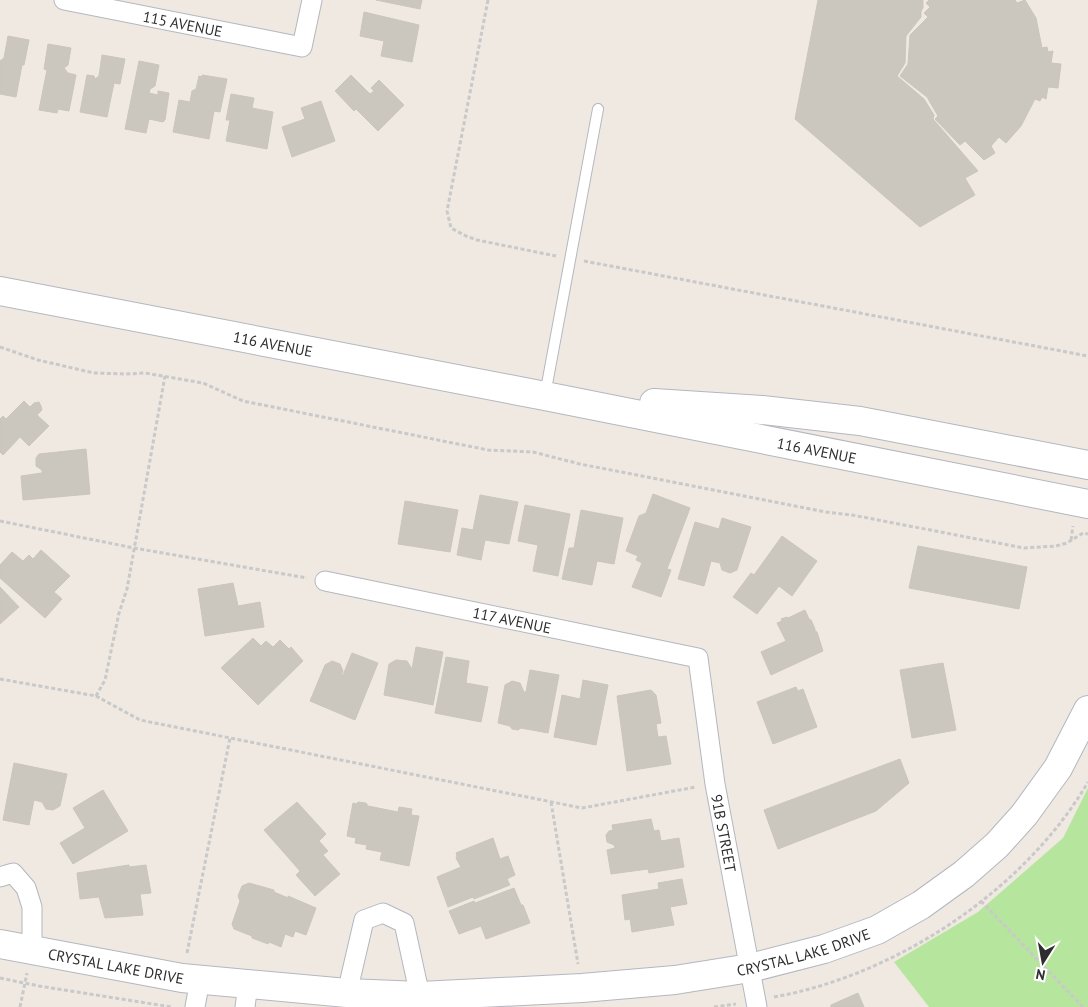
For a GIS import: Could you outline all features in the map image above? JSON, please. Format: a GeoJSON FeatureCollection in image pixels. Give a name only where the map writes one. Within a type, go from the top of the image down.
{"type":"FeatureCollection","features":[{"type":"Feature","properties":{"kind":"main road","name":"116 AVENUE"},"geometry":{"type":"LineString","coordinates":[[0,291],[545,396],[1081,512]]}},
{"type":"Feature","properties":{"kind":"main road","name":"116 AVENUE"},"geometry":{"type":"LineString","coordinates":[[545,396],[762,410],[860,421],[1088,464]]}},
{"type":"Feature","properties":{"kind":"main road","name":"CRYSTAL LAKE DRIVE"},"geometry":{"type":"LineString","coordinates":[[0,944],[191,979],[246,996],[348,993],[420,996],[582,988],[674,980],[750,968],[824,949],[877,930],[921,905],[964,874],[997,845],[1024,815],[1058,768],[1088,710]]}},
{"type":"Feature","properties":{"kind":"street","name":"115 AVENUE"},"geometry":{"type":"LineString","coordinates":[[64,0],[302,47],[312,0]]}},
{"type":"Feature","properties":{"kind":"street","name":"117 AVENUE"},"geometry":{"type":"LineString","coordinates":[[326,580],[698,658]]}},
{"type":"Feature","properties":{"kind":"street","name":"91B STREET"},"geometry":{"type":"LineString","coordinates":[[698,658],[715,784],[757,1007]]}},
{"type":"Feature","properties":{"kind":"street","name":"CRYSTAL LAKE DRIVE"},"geometry":{"type":"LineString","coordinates":[[0,877],[13,873],[26,888],[32,907],[32,951]]}},
{"type":"Feature","properties":{"kind":"street"},"geometry":{"type":"LineString","coordinates":[[348,993],[364,920],[383,913],[404,923],[420,996]]}},
{"type":"Feature","properties":{"kind":"street","name":"CRYSTAL LAKE DRIVE"},"geometry":{"type":"LineString","coordinates":[[191,979],[195,1007]]}},
{"type":"Feature","properties":{"kind":"lane"},"geometry":{"type":"LineString","coordinates":[[545,396],[598,109]]}},
{"type":"Feature","properties":{"kind":"path"},"geometry":{"type":"LineString","coordinates":[[488,0],[447,212],[451,228],[477,240],[570,259],[1088,356]]}},
{"type":"Feature","properties":{"kind":"path"},"geometry":{"type":"LineString","coordinates":[[0,347],[38,360],[94,373],[145,373],[203,383],[243,401],[488,450],[533,452],[580,464],[1024,548],[1056,546],[1083,533],[1088,534]]}},
{"type":"Feature","properties":{"kind":"path"},"geometry":{"type":"LineString","coordinates":[[96,696],[106,680],[118,613],[127,589],[165,376]]}},
{"type":"Feature","properties":{"kind":"path"},"geometry":{"type":"LineString","coordinates":[[1071,540],[1081,512]]}},
{"type":"Feature","properties":{"kind":"path"},"geometry":{"type":"LineString","coordinates":[[0,522],[282,575],[326,580]]}},
{"type":"Feature","properties":{"kind":"path"},"geometry":{"type":"LineString","coordinates":[[0,679],[96,696],[140,720],[582,808],[715,784]]}},
{"type":"Feature","properties":{"kind":"path"},"geometry":{"type":"LineString","coordinates":[[191,979],[230,738]]}},
{"type":"Feature","properties":{"kind":"path"},"geometry":{"type":"LineString","coordinates":[[551,802],[582,988]]}},
{"type":"Feature","properties":{"kind":"path"},"geometry":{"type":"LineString","coordinates":[[981,901],[1083,1007]]}},
{"type":"Feature","properties":{"kind":"path"},"geometry":{"type":"LineString","coordinates":[[20,1007],[32,951]]}},
{"type":"Feature","properties":{"kind":"path"},"geometry":{"type":"LineString","coordinates":[[0,978],[172,1007]]}},
{"type":"Feature","properties":{"kind":"green space"},"geometry":{"type":"Polygon","coordinates":[[[1088,788],[1088,1007],[929,1007],[894,962],[978,912],[1063,838],[1088,788]]]}},
{"type":"Feature","properties":{"kind":"building"},"geometry":{"type":"Polygon","coordinates":[[[376,0],[422,0],[420,9],[376,0]]]}},
{"type":"Feature","properties":{"kind":"building"},"geometry":{"type":"Polygon","coordinates":[[[818,0],[923,0],[921,17],[906,36],[905,63],[897,76],[924,99],[934,115],[933,119],[978,171],[965,178],[975,195],[920,227],[795,119],[818,0]]]}},
{"type":"Feature","properties":{"kind":"building"},"geometry":{"type":"Polygon","coordinates":[[[929,0],[1015,0],[1017,3],[1025,0],[1036,18],[1042,48],[1047,47],[1048,52],[1053,51],[1051,63],[1061,64],[1058,88],[1048,87],[1046,99],[1042,97],[1040,101],[1035,99],[1021,126],[1006,143],[999,137],[991,146],[995,153],[984,160],[965,141],[960,145],[935,119],[938,116],[927,97],[900,76],[908,64],[910,35],[928,17],[924,13],[930,7],[926,3],[929,0]]]}},
{"type":"Feature","properties":{"kind":"building"},"geometry":{"type":"Polygon","coordinates":[[[364,12],[419,25],[412,62],[381,56],[384,41],[360,36],[364,12]]]}},
{"type":"Feature","properties":{"kind":"building"},"geometry":{"type":"Polygon","coordinates":[[[8,36],[29,40],[16,97],[0,94],[0,61],[4,58],[8,36]]]}},
{"type":"Feature","properties":{"kind":"building"},"geometry":{"type":"Polygon","coordinates":[[[48,44],[71,48],[68,65],[64,68],[68,73],[76,75],[69,111],[58,109],[57,113],[39,110],[47,70],[44,69],[48,44]]]}},
{"type":"Feature","properties":{"kind":"building"},"geometry":{"type":"Polygon","coordinates":[[[102,55],[125,59],[120,84],[114,83],[107,117],[80,112],[87,75],[94,76],[95,79],[99,76],[102,55]]]}},
{"type":"Feature","properties":{"kind":"building"},"geometry":{"type":"Polygon","coordinates":[[[139,61],[159,65],[155,86],[150,89],[149,93],[158,95],[158,91],[169,93],[165,120],[163,122],[149,119],[146,133],[125,129],[139,61]]]}},
{"type":"Feature","properties":{"kind":"building"},"geometry":{"type":"Polygon","coordinates":[[[202,75],[227,79],[220,112],[214,111],[209,139],[173,132],[179,100],[190,102],[192,91],[196,89],[199,76],[202,77],[202,75]]]}},
{"type":"Feature","properties":{"kind":"building"},"geometry":{"type":"Polygon","coordinates":[[[351,75],[370,94],[374,91],[371,88],[379,80],[404,105],[378,131],[356,109],[354,111],[335,91],[351,75]]]}},
{"type":"Feature","properties":{"kind":"building"},"geometry":{"type":"Polygon","coordinates":[[[231,94],[254,98],[252,108],[273,112],[267,149],[226,141],[230,120],[226,120],[231,94]]]}},
{"type":"Feature","properties":{"kind":"building"},"geometry":{"type":"Polygon","coordinates":[[[321,101],[335,141],[292,157],[282,127],[305,119],[301,108],[321,101]]]}},
{"type":"Feature","properties":{"kind":"building"},"geometry":{"type":"Polygon","coordinates":[[[24,401],[30,407],[34,403],[39,402],[42,410],[37,415],[49,426],[29,446],[20,437],[3,455],[0,452],[0,419],[3,416],[6,419],[24,401]]]}},
{"type":"Feature","properties":{"kind":"building"},"geometry":{"type":"Polygon","coordinates":[[[86,449],[90,494],[23,500],[21,476],[42,473],[42,470],[36,466],[36,458],[39,454],[86,449]]]}},
{"type":"Feature","properties":{"kind":"building"},"geometry":{"type":"Polygon","coordinates":[[[653,494],[690,508],[667,569],[671,570],[661,597],[632,587],[642,563],[636,560],[638,556],[626,551],[639,516],[646,513],[653,494]]]}},
{"type":"Feature","properties":{"kind":"building"},"geometry":{"type":"Polygon","coordinates":[[[480,495],[518,502],[509,544],[485,540],[481,560],[457,555],[462,528],[473,530],[480,495]]]}},
{"type":"Feature","properties":{"kind":"building"},"geometry":{"type":"Polygon","coordinates":[[[405,501],[458,510],[450,552],[398,544],[405,501]]]}},
{"type":"Feature","properties":{"kind":"building"},"geometry":{"type":"Polygon","coordinates":[[[525,505],[570,514],[558,576],[533,571],[538,545],[518,541],[525,505]]]}},
{"type":"Feature","properties":{"kind":"building"},"geometry":{"type":"Polygon","coordinates":[[[581,510],[623,518],[614,564],[597,561],[592,585],[562,579],[569,548],[574,548],[581,510]]]}},
{"type":"Feature","properties":{"kind":"building"},"geometry":{"type":"Polygon","coordinates":[[[722,518],[751,527],[737,570],[730,573],[722,570],[720,563],[711,561],[704,586],[678,579],[695,522],[719,529],[722,518]]]}},
{"type":"Feature","properties":{"kind":"building"},"geometry":{"type":"Polygon","coordinates":[[[782,536],[817,561],[792,596],[779,586],[757,614],[733,597],[751,573],[754,575],[782,536]]]}},
{"type":"Feature","properties":{"kind":"building"},"geometry":{"type":"Polygon","coordinates":[[[918,546],[1027,567],[1019,609],[909,588],[918,546]]]}},
{"type":"Feature","properties":{"kind":"building"},"geometry":{"type":"Polygon","coordinates":[[[41,550],[70,576],[54,592],[62,599],[45,618],[0,578],[0,565],[12,552],[23,561],[29,555],[33,559],[41,550]]]}},
{"type":"Feature","properties":{"kind":"building"},"geometry":{"type":"Polygon","coordinates":[[[233,583],[238,606],[260,602],[264,627],[205,636],[198,589],[233,583]]]}},
{"type":"Feature","properties":{"kind":"building"},"geometry":{"type":"Polygon","coordinates":[[[0,587],[19,607],[0,624],[0,587]]]}},
{"type":"Feature","properties":{"kind":"building"},"geometry":{"type":"Polygon","coordinates":[[[805,610],[817,632],[823,651],[771,675],[761,652],[786,641],[777,623],[782,621],[781,619],[788,618],[805,610]]]}},
{"type":"Feature","properties":{"kind":"building"},"geometry":{"type":"Polygon","coordinates":[[[253,638],[261,646],[266,641],[273,647],[280,640],[289,649],[291,647],[303,661],[258,705],[221,668],[253,638]]]}},
{"type":"Feature","properties":{"kind":"building"},"geometry":{"type":"Polygon","coordinates":[[[416,647],[443,652],[433,705],[384,695],[389,664],[396,660],[407,661],[412,669],[416,647]]]}},
{"type":"Feature","properties":{"kind":"building"},"geometry":{"type":"Polygon","coordinates":[[[352,653],[378,663],[355,720],[310,701],[325,665],[332,661],[340,664],[343,671],[341,675],[343,675],[352,653]]]}},
{"type":"Feature","properties":{"kind":"building"},"geometry":{"type":"Polygon","coordinates":[[[446,657],[469,661],[466,683],[488,687],[481,722],[435,713],[446,657]]]}},
{"type":"Feature","properties":{"kind":"building"},"geometry":{"type":"Polygon","coordinates":[[[943,663],[956,730],[912,738],[900,670],[943,663]]]}},
{"type":"Feature","properties":{"kind":"building"},"geometry":{"type":"Polygon","coordinates":[[[530,670],[559,675],[548,733],[521,728],[518,730],[512,729],[510,726],[498,723],[505,685],[512,681],[520,683],[524,692],[526,692],[530,670]]]}},
{"type":"Feature","properties":{"kind":"building"},"geometry":{"type":"Polygon","coordinates":[[[583,680],[608,685],[596,745],[554,737],[562,695],[580,699],[583,680]]]}},
{"type":"Feature","properties":{"kind":"building"},"geometry":{"type":"Polygon","coordinates":[[[796,687],[798,691],[803,689],[817,727],[773,744],[757,702],[796,687]]]}},
{"type":"Feature","properties":{"kind":"building"},"geometry":{"type":"Polygon","coordinates":[[[651,690],[656,695],[661,723],[656,724],[658,737],[666,736],[671,764],[627,771],[617,696],[651,690]]]}},
{"type":"Feature","properties":{"kind":"building"},"geometry":{"type":"Polygon","coordinates":[[[900,759],[909,783],[876,811],[778,849],[764,810],[900,759]]]}},
{"type":"Feature","properties":{"kind":"building"},"geometry":{"type":"Polygon","coordinates":[[[14,763],[67,774],[60,806],[53,810],[46,809],[42,802],[34,800],[29,825],[3,820],[14,763]]]}},
{"type":"Feature","properties":{"kind":"building"},"geometry":{"type":"Polygon","coordinates":[[[103,790],[128,831],[73,864],[60,843],[85,828],[73,808],[103,790]]]}},
{"type":"Feature","properties":{"kind":"building"},"geometry":{"type":"Polygon","coordinates":[[[297,802],[326,834],[319,841],[328,851],[323,855],[340,874],[315,896],[296,875],[300,871],[264,830],[297,802]]]}},
{"type":"Feature","properties":{"kind":"building"},"geometry":{"type":"Polygon","coordinates":[[[358,802],[398,812],[399,807],[412,809],[411,815],[419,816],[409,866],[380,860],[382,852],[366,849],[367,845],[355,843],[356,838],[347,836],[353,803],[357,804],[358,802]]]}},
{"type":"Feature","properties":{"kind":"building"},"geometry":{"type":"Polygon","coordinates":[[[651,819],[654,831],[659,830],[661,841],[679,838],[684,867],[649,873],[648,869],[611,874],[607,850],[615,848],[614,845],[607,842],[606,835],[609,831],[613,830],[612,825],[651,819]]]}},
{"type":"Feature","properties":{"kind":"building"},"geometry":{"type":"Polygon","coordinates":[[[493,838],[500,859],[508,856],[515,875],[507,879],[510,885],[448,907],[437,877],[461,867],[456,858],[456,853],[493,838]]]}},
{"type":"Feature","properties":{"kind":"building"},"geometry":{"type":"Polygon","coordinates":[[[129,865],[129,867],[146,865],[151,893],[140,894],[143,915],[105,918],[99,897],[80,899],[77,873],[129,865]]]}},
{"type":"Feature","properties":{"kind":"building"},"geometry":{"type":"Polygon","coordinates":[[[682,879],[687,904],[670,907],[674,925],[632,932],[630,919],[625,920],[622,895],[659,889],[658,883],[682,879]]]}},
{"type":"Feature","properties":{"kind":"building"},"geometry":{"type":"Polygon","coordinates":[[[249,883],[274,890],[274,892],[288,898],[288,896],[316,908],[306,935],[295,931],[293,937],[285,934],[281,947],[252,938],[252,936],[234,929],[232,924],[240,901],[238,896],[242,886],[249,883]]]}},
{"type":"Feature","properties":{"kind":"building"},"geometry":{"type":"Polygon","coordinates":[[[514,888],[530,923],[486,939],[481,926],[459,934],[449,911],[514,888]]]}},
{"type":"Feature","properties":{"kind":"building"},"geometry":{"type":"Polygon","coordinates":[[[858,993],[864,1007],[831,1007],[831,1005],[858,993]]]}}]}
